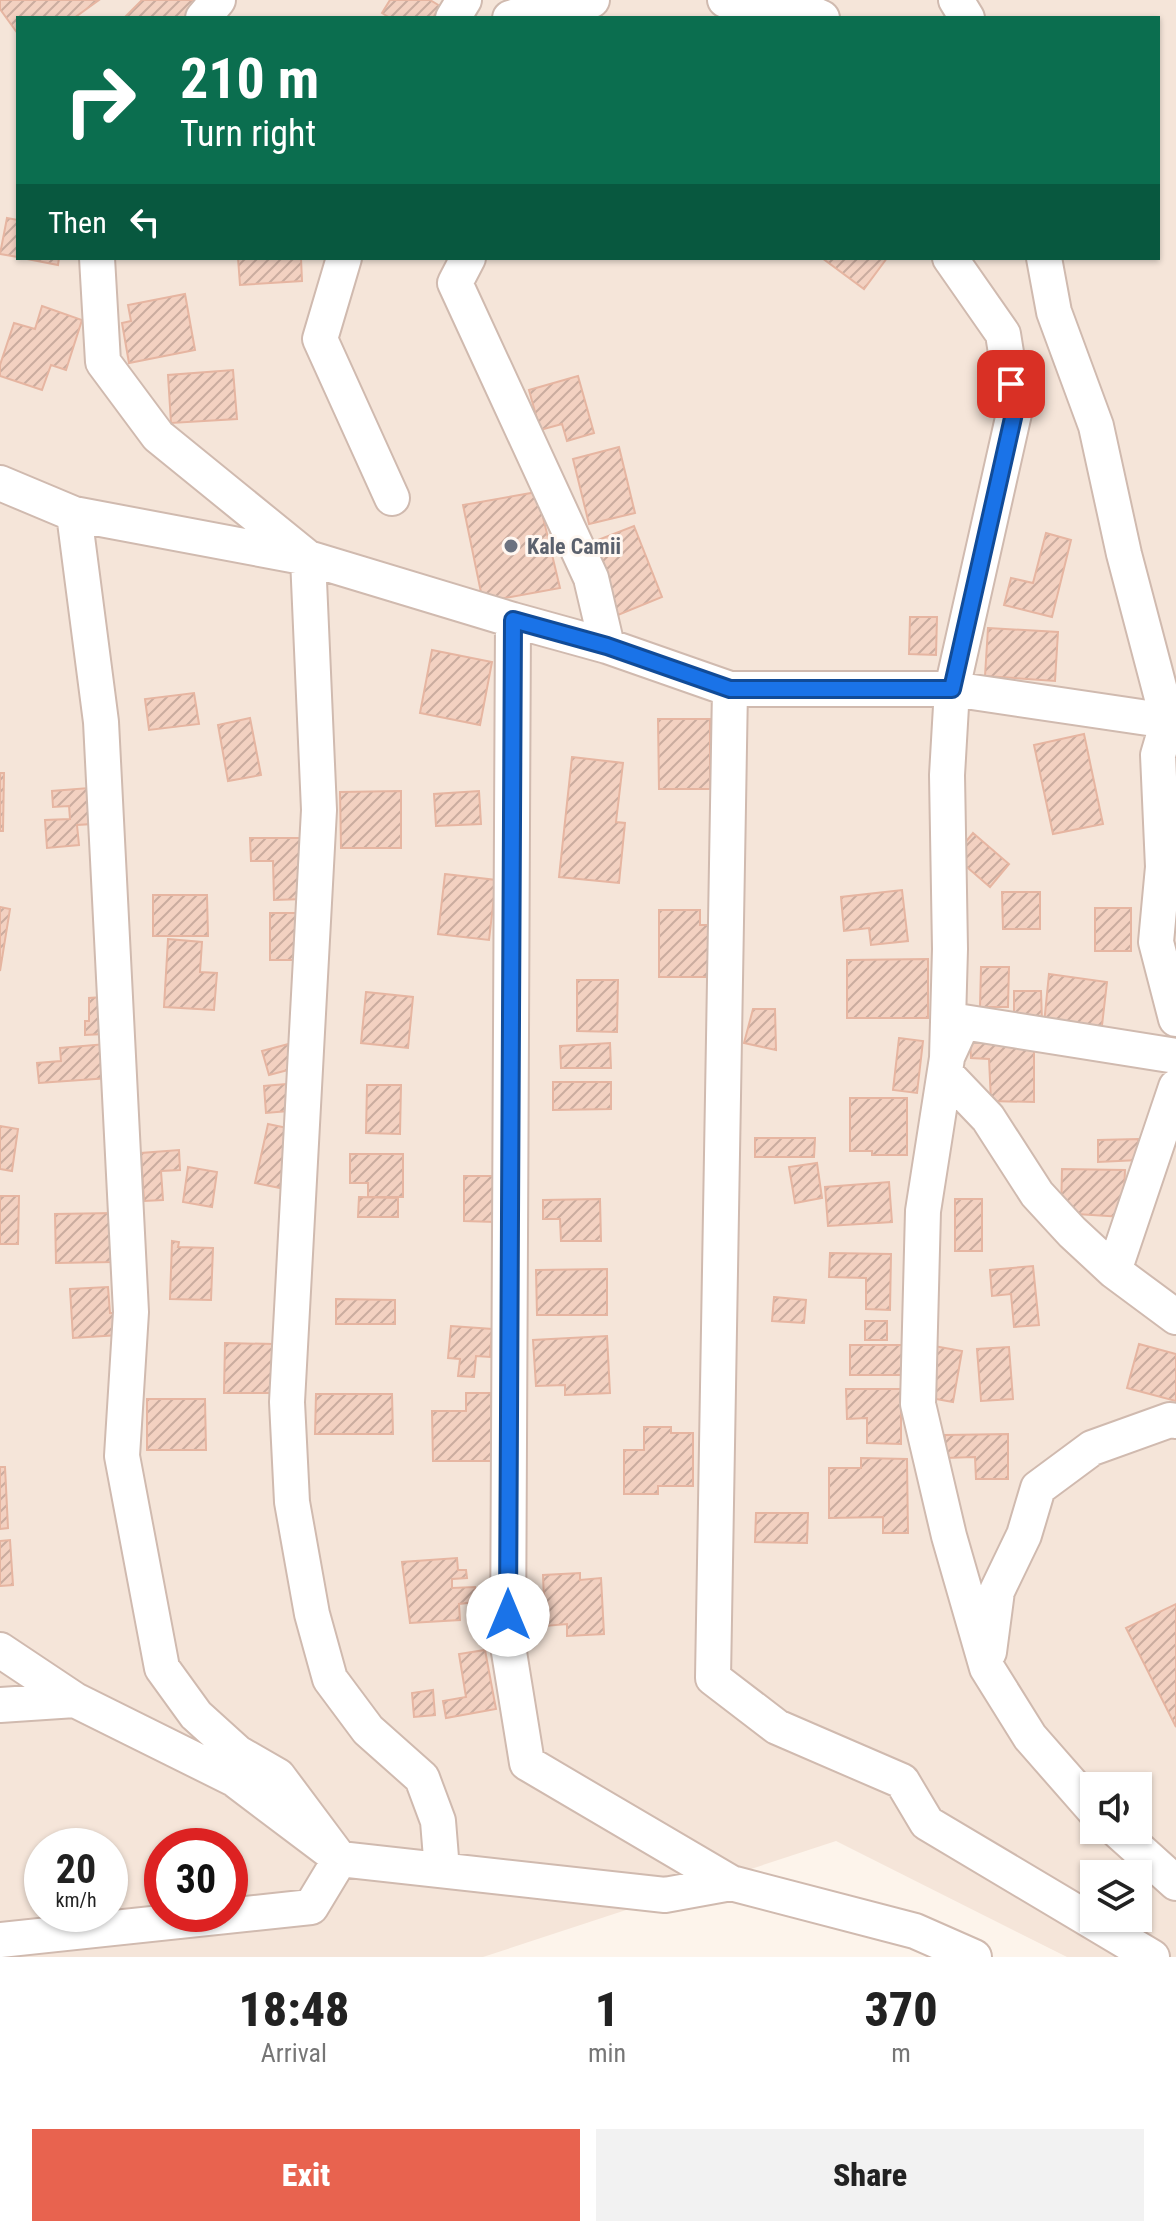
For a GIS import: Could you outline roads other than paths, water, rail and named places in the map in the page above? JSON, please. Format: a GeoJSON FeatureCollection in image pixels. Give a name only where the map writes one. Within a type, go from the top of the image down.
{"type":"FeatureCollection","features":[{"type":"Feature","properties":{"kind":"street"},"geometry":{"type":"LineString","coordinates":[[205,16],[218,0]]}},
{"type":"Feature","properties":{"kind":"street"},"geometry":{"type":"LineString","coordinates":[[516,16],[549,6],[592,0]]}},
{"type":"Feature","properties":{"kind":"street"},"geometry":{"type":"LineString","coordinates":[[725,0],[818,16]]}},
{"type":"Feature","properties":{"kind":"street"},"geometry":{"type":"LineString","coordinates":[[97,260],[103,362],[158,436],[308,558],[319,810],[287,1402],[292,1502],[312,1614],[330,1679],[368,1730],[422,1778],[438,1821],[442,1870]]}},
{"type":"Feature","properties":{"kind":"street"},"geometry":{"type":"LineString","coordinates":[[343,260],[320,339],[392,498]]}},
{"type":"Feature","properties":{"kind":"street"},"geometry":{"type":"LineString","coordinates":[[467,260],[455,283],[591,578],[607,646]]}},
{"type":"Feature","properties":{"kind":"street"},"geometry":{"type":"LineString","coordinates":[[951,260],[1003,334],[1015,409],[952,689],[947,775],[950,949],[946,1066],[923,1211],[918,1404],[949,1536],[987,1668],[1030,1737],[1080,1794]]}},
{"type":"Feature","properties":{"kind":"street"},"geometry":{"type":"LineString","coordinates":[[1044,260],[1054,312],[1096,426],[1124,554],[1172,728],[1158,755],[1163,867],[1156,942],[1176,1019]]}},
{"type":"Feature","properties":{"kind":"street"},"geometry":{"type":"LineString","coordinates":[[0,483],[74,514],[308,558],[607,646],[730,689],[952,689],[1172,728]]}},
{"type":"Feature","properties":{"kind":"street"},"geometry":{"type":"LineString","coordinates":[[74,514],[101,722],[130,1280],[131,1312],[122,1456],[156,1638],[162,1668],[196,1715],[238,1753],[278,1776],[340,1859]]}},
{"type":"Feature","properties":{"kind":"street"},"geometry":{"type":"LineString","coordinates":[[513,620],[508,1646],[527,1763],[731,1883],[915,1931],[974,1957]]}},
{"type":"Feature","properties":{"kind":"street"},"geometry":{"type":"LineString","coordinates":[[730,689],[713,1678],[777,1727],[902,1781],[927,1823],[1152,1957]]}},
{"type":"Feature","properties":{"kind":"street"},"geometry":{"type":"LineString","coordinates":[[946,1066],[963,1022],[1176,1056]]}},
{"type":"Feature","properties":{"kind":"street"},"geometry":{"type":"LineString","coordinates":[[946,1066],[988,1118],[1037,1194],[1114,1271],[1176,1317]]}},
{"type":"Feature","properties":{"kind":"street"},"geometry":{"type":"LineString","coordinates":[[1114,1271],[1176,1087]]}},
{"type":"Feature","properties":{"kind":"street"},"geometry":{"type":"LineString","coordinates":[[987,1668],[997,1591],[1024,1535],[1038,1488],[1092,1448],[1170,1420],[1176,1421]]}},
{"type":"Feature","properties":{"kind":"street"},"geometry":{"type":"LineString","coordinates":[[0,1650],[75,1700],[234,1779],[340,1859],[665,1895],[731,1883]]}},
{"type":"Feature","properties":{"kind":"street"},"geometry":{"type":"LineString","coordinates":[[0,1705],[75,1700]]}},
{"type":"Feature","properties":{"kind":"street"},"geometry":{"type":"LineString","coordinates":[[1133,1844],[1176,1883]]}},
{"type":"Feature","properties":{"kind":"street"},"geometry":{"type":"LineString","coordinates":[[0,1940],[311,1907],[340,1859]]}},
{"type":"Feature","properties":{"kind":"place","name":"Kale Camii"},"geometry":{"type":"Point","coordinates":[511,546]}}]}
